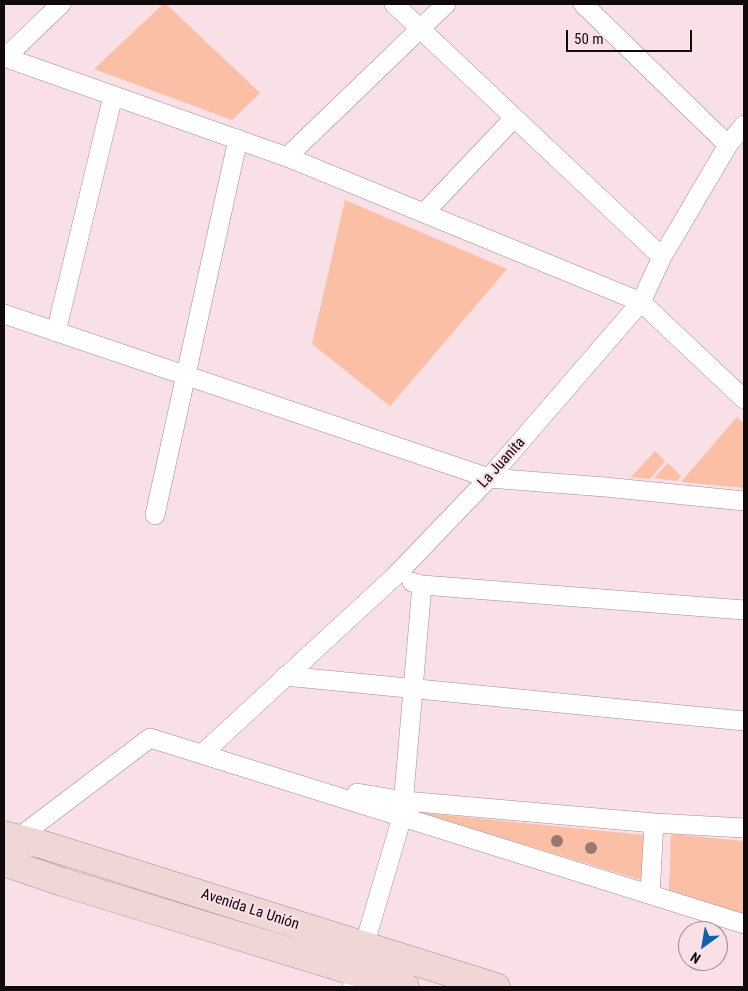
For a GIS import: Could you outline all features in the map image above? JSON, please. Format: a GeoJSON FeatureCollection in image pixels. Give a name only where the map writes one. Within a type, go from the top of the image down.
{"type":"FeatureCollection","features":[{"type":"Feature","properties":{"kind":"street"},"geometry":{"type":"LineString","coordinates":[[62,4],[5,58],[286,157],[641,302],[744,398]]}},
{"type":"Feature","properties":{"kind":"street"},"geometry":{"type":"LineString","coordinates":[[394,4],[662,257]]}},
{"type":"Feature","properties":{"kind":"street"},"geometry":{"type":"LineString","coordinates":[[286,157],[446,4]]}},
{"type":"Feature","properties":{"kind":"street"},"geometry":{"type":"LineString","coordinates":[[582,4],[728,145]]}},
{"type":"Feature","properties":{"kind":"street"},"geometry":{"type":"LineString","coordinates":[[56,332],[113,96]]}},
{"type":"Feature","properties":{"kind":"street"},"geometry":{"type":"LineString","coordinates":[[424,212],[514,118]]}},
{"type":"Feature","properties":{"kind":"street","name":"La Juanita"},"geometry":{"type":"LineString","coordinates":[[202,754],[395,576],[489,478],[641,302],[662,257],[728,145],[744,124]]}},
{"type":"Feature","properties":{"kind":"street"},"geometry":{"type":"LineString","coordinates":[[155,516],[238,140]]}},
{"type":"Feature","properties":{"kind":"street"},"geometry":{"type":"LineString","coordinates":[[4,314],[489,478],[744,501]]}},
{"type":"Feature","properties":{"kind":"street"},"geometry":{"type":"LineString","coordinates":[[395,576],[422,585],[744,610]]}},
{"type":"Feature","properties":{"kind":"street"},"geometry":{"type":"LineString","coordinates":[[358,968],[403,809],[422,585]]}},
{"type":"Feature","properties":{"kind":"street"},"geometry":{"type":"LineString","coordinates":[[285,676],[744,721]]}},
{"type":"Feature","properties":{"kind":"street"},"geometry":{"type":"LineString","coordinates":[[11,837],[150,738],[296,783],[403,809],[650,894],[744,924]]}},
{"type":"Feature","properties":{"kind":"street"},"geometry":{"type":"LineString","coordinates":[[403,809],[744,828]]}},
{"type":"Feature","properties":{"kind":"street"},"geometry":{"type":"LineString","coordinates":[[650,894],[654,823]]}},
{"type":"Feature","properties":{"kind":"street","name":"Avenida La Unión"},"geometry":{"type":"LineString","coordinates":[[11,837],[44,845],[405,987]]}},
{"type":"Feature","properties":{"kind":"street","name":"Avenida La Unión"},"geometry":{"type":"LineString","coordinates":[[4,862],[62,882],[358,968],[496,987]]}},
{"type":"Feature","properties":{"kind":"shaded area"},"geometry":{"type":"Polygon","coordinates":[[[163,4],[166,4],[260,93],[232,120],[94,69],[163,4]]]}},
{"type":"Feature","properties":{"kind":"shaded area"},"geometry":{"type":"Polygon","coordinates":[[[345,200],[507,269],[390,406],[312,344],[345,200]]]}},
{"type":"Feature","properties":{"kind":"shaded area"},"geometry":{"type":"Polygon","coordinates":[[[737,417],[744,424],[744,488],[681,482],[737,417]]]}},
{"type":"Feature","properties":{"kind":"shaded area"},"geometry":{"type":"Polygon","coordinates":[[[655,451],[665,461],[650,479],[631,477],[655,451]]]}},
{"type":"Feature","properties":{"kind":"shaded area"},"geometry":{"type":"Polygon","coordinates":[[[668,463],[681,476],[677,481],[654,478],[668,463]]]}},
{"type":"Feature","properties":{"kind":"shaded area"},"geometry":{"type":"Polygon","coordinates":[[[424,814],[644,835],[641,880],[424,814]]]}},
{"type":"Feature","properties":{"kind":"shaded area"},"geometry":{"type":"Polygon","coordinates":[[[671,834],[744,841],[744,914],[669,890],[671,834]]]}}]}
